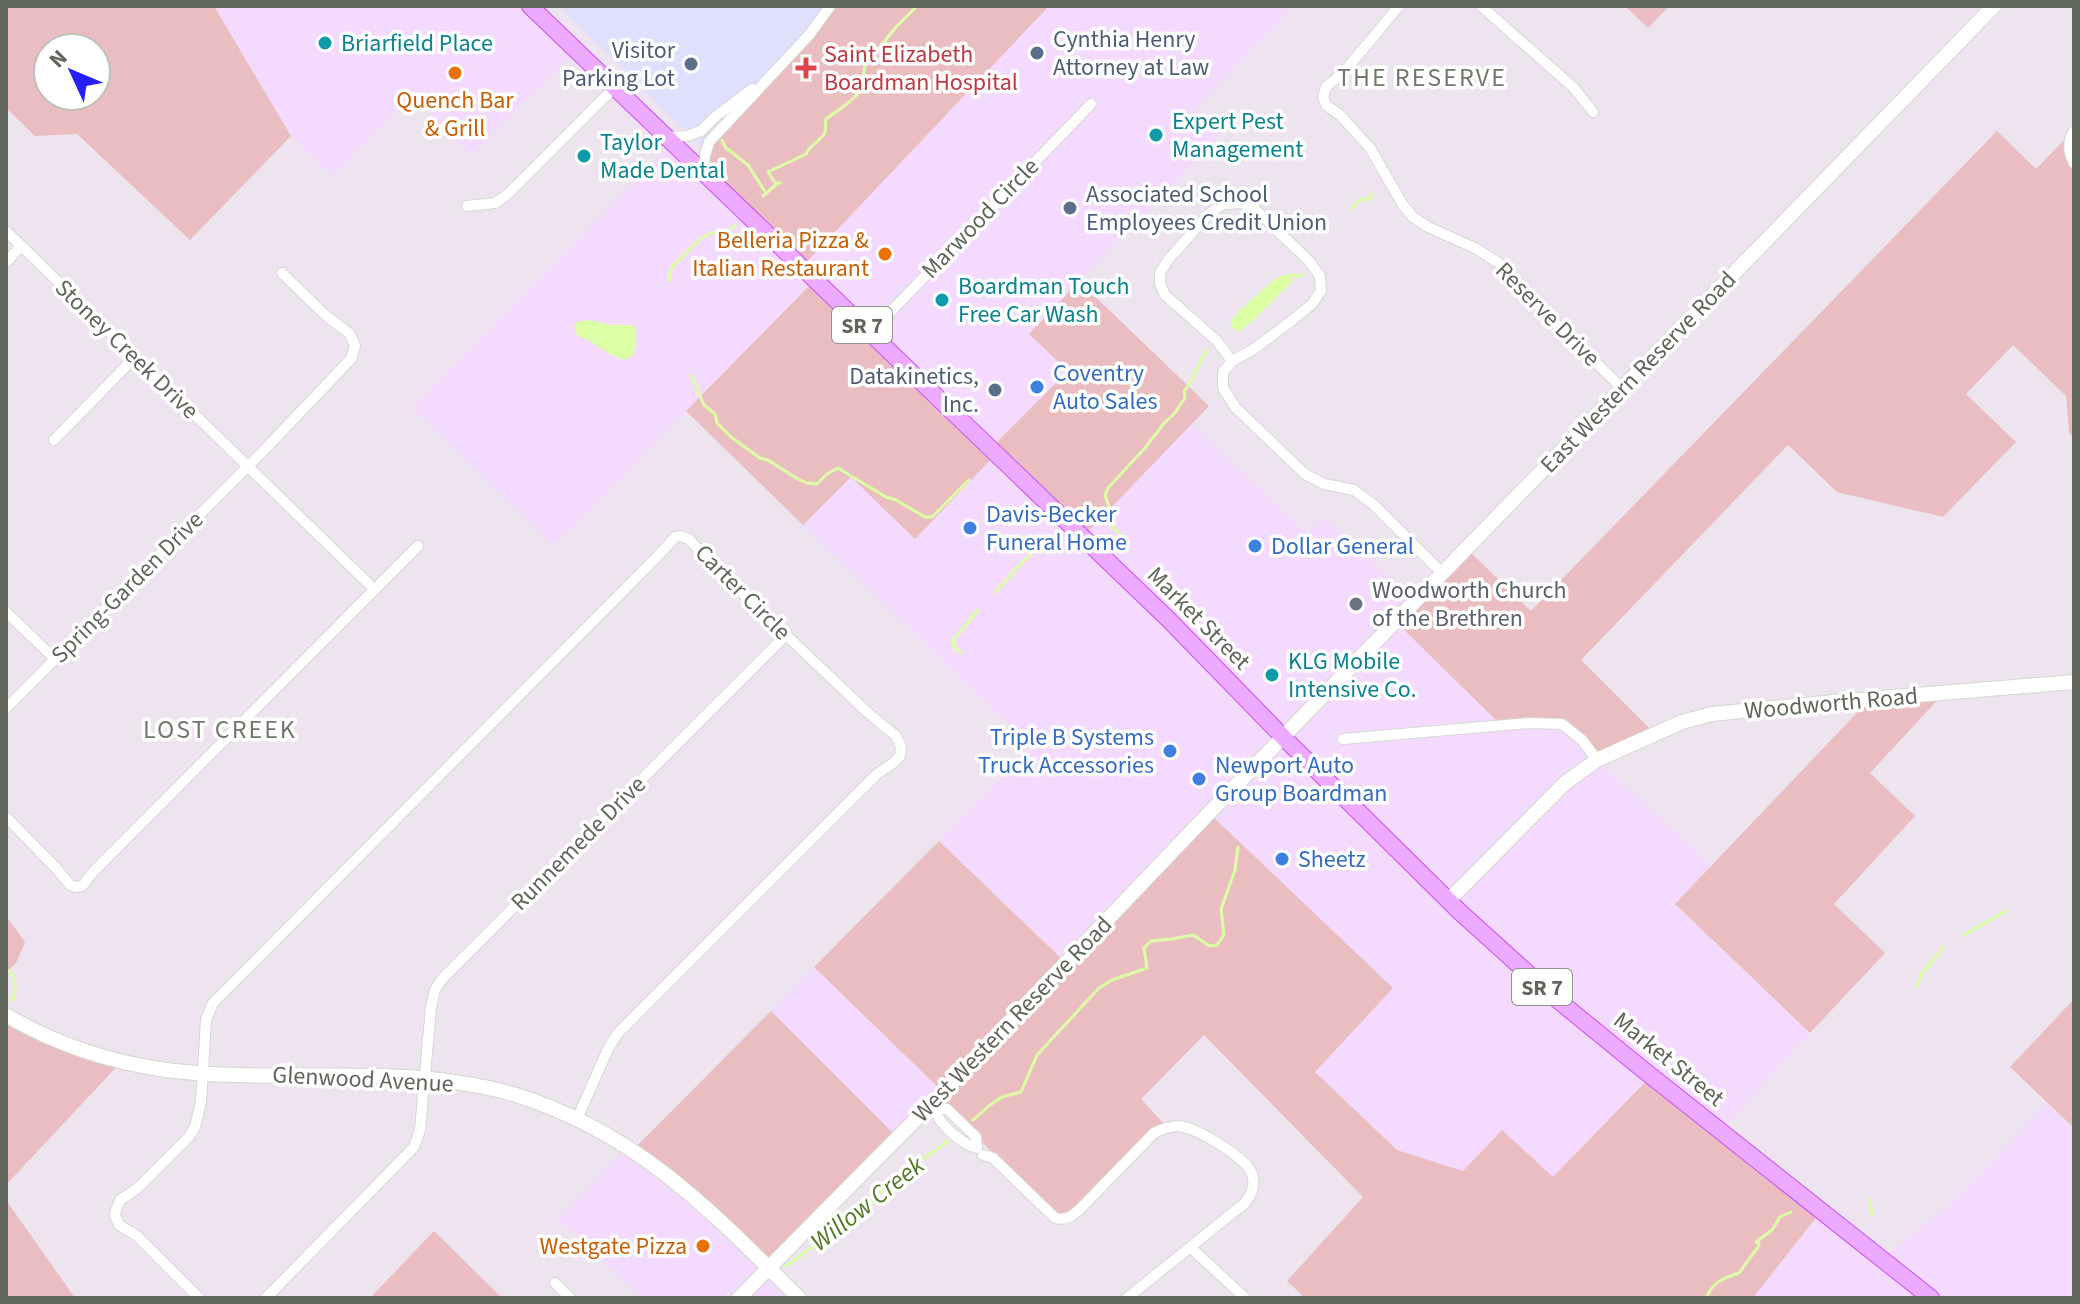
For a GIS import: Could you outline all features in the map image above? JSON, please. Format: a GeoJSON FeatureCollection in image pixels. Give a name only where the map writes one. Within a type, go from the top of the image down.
{"type":"FeatureCollection","features":[{"type":"Feature","properties":{"kind":"main road","name":"Market Street"},"geometry":{"type":"LineString","coordinates":[[530,6],[1168,619],[1448,901],[1554,997],[1931,1298]]}},
{"type":"Feature","properties":{"kind":"main road","name":"East Western Reserve Road"},"geometry":{"type":"LineString","coordinates":[[1283,737],[1994,6]]}},
{"type":"Feature","properties":{"kind":"main road","name":"Woodworth Road"},"geometry":{"type":"LineString","coordinates":[[1448,901],[1565,783],[1597,760],[1682,722],[1712,714],[2074,682]]}},
{"type":"Feature","properties":{"kind":"main road","name":"West Western Reserve Road"},"geometry":{"type":"LineString","coordinates":[[739,1298],[933,1105],[1283,737]]}},
{"type":"Feature","properties":{"kind":"main road","name":"Glenwood Avenue"},"geometry":{"type":"LineString","coordinates":[[6,1015],[44,1035],[90,1052],[140,1065],[202,1073],[424,1078],[514,1095],[554,1108],[618,1140],[674,1179],[799,1298]]}},
{"type":"Feature","properties":{"kind":"street"},"geometry":{"type":"LineString","coordinates":[[703,173],[709,142],[809,35],[830,6]]}},
{"type":"Feature","properties":{"kind":"street","name":"Reserve Drive"},"geometry":{"type":"LineString","coordinates":[[1399,6],[1344,72],[1326,87],[1323,97],[1326,105],[1340,115],[1370,148],[1413,217],[1502,265],[1557,325],[1622,388]]}},
{"type":"Feature","properties":{"kind":"street"},"geometry":{"type":"LineString","coordinates":[[1481,6],[1573,87],[1593,112]]}},
{"type":"Feature","properties":{"kind":"street"},"geometry":{"type":"LineString","coordinates":[[666,137],[687,136],[701,131],[738,98],[767,79]]}},
{"type":"Feature","properties":{"kind":"street"},"geometry":{"type":"LineString","coordinates":[[467,206],[495,203],[507,195],[614,88]]}},
{"type":"Feature","properties":{"kind":"street","name":"Marwood Circle"},"geometry":{"type":"LineString","coordinates":[[870,333],[1091,104]]}},
{"type":"Feature","properties":{"kind":"street"},"geometry":{"type":"LineString","coordinates":[[2074,131],[2069,148],[2074,163]]}},
{"type":"Feature","properties":{"kind":"street"},"geometry":{"type":"LineString","coordinates":[[1232,361],[1217,341],[1165,295],[1160,284],[1160,273],[1209,214],[1223,204],[1242,203],[1256,210],[1309,261],[1320,276],[1321,291],[1312,304],[1290,322],[1232,361],[1223,372],[1223,388],[1235,407],[1305,474],[1324,484],[1354,490],[1373,504],[1443,574]]}},
{"type":"Feature","properties":{"kind":"street","name":"Stoney Creek Drive"},"geometry":{"type":"LineString","coordinates":[[6,231],[374,589]]}},
{"type":"Feature","properties":{"kind":"street"},"geometry":{"type":"LineString","coordinates":[[6,262],[21,246]]}},
{"type":"Feature","properties":{"kind":"street","name":"Spring-Garden Drive"},"geometry":{"type":"LineString","coordinates":[[6,708],[351,359],[354,339],[350,334],[325,315],[282,273]]}},
{"type":"Feature","properties":{"kind":"street"},"geometry":{"type":"LineString","coordinates":[[54,440],[135,357]]}},
{"type":"Feature","properties":{"kind":"street","name":"Carter Circle"},"geometry":{"type":"LineString","coordinates":[[199,1298],[137,1236],[119,1225],[115,1216],[120,1200],[138,1188],[189,1137],[195,1127],[200,1111],[206,1020],[218,996],[656,558],[670,540],[681,536],[692,541],[786,635],[896,736],[901,747],[900,756],[872,779],[618,1033],[577,1119]]}},
{"type":"Feature","properties":{"kind":"street"},"geometry":{"type":"LineString","coordinates":[[6,817],[70,885],[82,886],[418,546]]}},
{"type":"Feature","properties":{"kind":"street"},"geometry":{"type":"LineString","coordinates":[[6,612],[55,659]]}},
{"type":"Feature","properties":{"kind":"street","name":"Runnemede Drive"},"geometry":{"type":"LineString","coordinates":[[266,1298],[409,1153],[420,1130],[433,997],[442,979],[786,635]]}},
{"type":"Feature","properties":{"kind":"street"},"geometry":{"type":"LineString","coordinates":[[1343,739],[1529,723],[1562,724],[1582,740],[1597,760]]}},
{"type":"Feature","properties":{"kind":"street"},"geometry":{"type":"LineString","coordinates":[[983,1155],[993,1158],[1055,1218],[1064,1220],[1081,1208],[1154,1133],[1167,1127],[1192,1129],[1244,1163],[1254,1177],[1254,1187],[1245,1203],[1127,1298]]}},
{"type":"Feature","properties":{"kind":"street"},"geometry":{"type":"LineString","coordinates":[[1190,1247],[1245,1298]]}},
{"type":"Feature","properties":{"kind":"street"},"geometry":{"type":"LineString","coordinates":[[555,1283],[570,1298]]}},
{"type":"Feature","properties":{"kind":"shaded area"},"geometry":{"type":"Polygon","coordinates":[[[6,6],[214,6],[291,136],[190,240],[77,134],[35,136],[6,108],[6,6]]]}},
{"type":"Feature","properties":{"kind":"shaded area"},"geometry":{"type":"Polygon","coordinates":[[[214,6],[530,6],[576,51],[471,155],[411,95],[333,176],[291,136],[214,6]]]}},
{"type":"Feature","properties":{"kind":"shaded area","name":"Saint Elizabeth Boardman Hospital"},"geometry":{"type":"Polygon","coordinates":[[[559,6],[1049,6],[816,250],[713,157],[559,6]]]}},
{"type":"Feature","properties":{"kind":"shaded area","name":"Saint Elizabeth Boardman Hospital"},"geometry":{"type":"Polygon","coordinates":[[[835,6],[1049,6],[802,267],[703,173],[713,143],[815,35],[835,6]]]}},
{"type":"Feature","properties":{"kind":"shaded area"},"geometry":{"type":"Polygon","coordinates":[[[1049,6],[1283,6],[1289,12],[1195,109],[1221,134],[1029,333],[1068,371],[991,449],[815,280],[554,546],[413,408],[672,143],[802,267],[1049,6]]]}},
{"type":"Feature","properties":{"kind":"shaded area"},"geometry":{"type":"Polygon","coordinates":[[[1625,6],[1669,6],[1648,28],[1625,6]]]}},
{"type":"Feature","properties":{"kind":"shaded area"},"geometry":{"type":"Polygon","coordinates":[[[2074,130],[2074,439],[2069,432],[2066,396],[2013,345],[1966,394],[2016,442],[1943,517],[1837,492],[1788,445],[1581,660],[1654,733],[1597,760],[1562,724],[1501,725],[1396,622],[1466,548],[1531,611],[1997,131],[2036,169],[2074,130]]]}},
{"type":"Feature","properties":{"kind":"shaded area"},"geometry":{"type":"Polygon","coordinates":[[[1289,275],[1293,280],[1291,283],[1253,321],[1239,332],[1232,328],[1231,321],[1240,310],[1275,279],[1289,275]]]}},
{"type":"Feature","properties":{"kind":"shaded area"},"geometry":{"type":"Polygon","coordinates":[[[815,280],[991,448],[1068,371],[1029,334],[1079,281],[1209,406],[1083,537],[996,454],[915,539],[851,477],[803,525],[686,411],[815,280]]]}},
{"type":"Feature","properties":{"kind":"shaded area"},"geometry":{"type":"Polygon","coordinates":[[[589,320],[635,327],[633,355],[624,360],[578,336],[574,327],[578,322],[589,320]]]}},
{"type":"Feature","properties":{"kind":"shaded area"},"geometry":{"type":"Polygon","coordinates":[[[1192,424],[1307,534],[1324,517],[1415,602],[1562,724],[1711,865],[1675,905],[1810,1033],[1721,1131],[1553,1178],[1463,1171],[1397,1150],[1315,1072],[1392,988],[1210,814],[1066,963],[939,841],[1032,747],[803,525],[851,477],[996,454],[1083,536],[1192,424]]]}},
{"type":"Feature","properties":{"kind":"shaded area"},"geometry":{"type":"Polygon","coordinates":[[[1944,693],[1870,773],[1915,816],[1834,904],[1885,953],[1810,1033],[1675,904],[1870,699],[1944,693]]]}},
{"type":"Feature","properties":{"kind":"shaded area"},"geometry":{"type":"Polygon","coordinates":[[[1209,813],[1393,988],[1315,1072],[1397,1150],[1463,1171],[1502,1130],[1553,1177],[1651,1076],[1822,1210],[1753,1298],[1305,1298],[1287,1281],[1363,1197],[1204,1035],[1141,1099],[1167,1127],[1081,1208],[1055,1218],[938,1096],[942,1091],[814,967],[939,841],[1066,963],[1209,813]]]}},
{"type":"Feature","properties":{"kind":"shaded area"},"geometry":{"type":"Polygon","coordinates":[[[6,918],[25,942],[16,963],[6,973],[6,918]]]}},
{"type":"Feature","properties":{"kind":"shaded area"},"geometry":{"type":"Polygon","coordinates":[[[814,967],[942,1091],[897,1137],[771,1011],[814,967]]]}},
{"type":"Feature","properties":{"kind":"shaded area"},"geometry":{"type":"Polygon","coordinates":[[[2074,999],[2074,1128],[2010,1067],[2074,999]]]}},
{"type":"Feature","properties":{"kind":"shaded area"},"geometry":{"type":"Polygon","coordinates":[[[771,1011],[897,1137],[768,1268],[633,1150],[771,1011]]]}},
{"type":"Feature","properties":{"kind":"shaded area"},"geometry":{"type":"Polygon","coordinates":[[[6,1015],[122,1061],[6,1185],[6,1015]]]}},
{"type":"Feature","properties":{"kind":"shaded area"},"geometry":{"type":"Polygon","coordinates":[[[2047,1103],[2074,1128],[2074,1298],[1753,1298],[1822,1210],[1882,1258],[1969,1186],[2047,1103]]]}},
{"type":"Feature","properties":{"kind":"shaded area"},"geometry":{"type":"Polygon","coordinates":[[[628,1146],[799,1298],[642,1298],[558,1219],[628,1146]]]}},
{"type":"Feature","properties":{"kind":"shaded area"},"geometry":{"type":"Polygon","coordinates":[[[6,1200],[75,1298],[6,1298],[6,1200]]]}},
{"type":"Feature","properties":{"kind":"shaded area"},"geometry":{"type":"Polygon","coordinates":[[[434,1231],[502,1298],[370,1298],[434,1231]]]}},
{"type":"Feature","properties":{"kind":"waterway"},"geometry":{"type":"LineString","coordinates":[[776,184],[768,172],[806,154],[821,138],[826,119],[860,92],[865,66],[917,6]]}},
{"type":"Feature","properties":{"kind":"waterway"},"geometry":{"type":"LineString","coordinates":[[722,140],[725,147],[748,165],[766,193]]}},
{"type":"Feature","properties":{"kind":"waterway"},"geometry":{"type":"LineString","coordinates":[[763,196],[781,183]]}},
{"type":"Feature","properties":{"kind":"waterway"},"geometry":{"type":"LineString","coordinates":[[1351,209],[1359,200],[1369,199],[1372,193]]}},
{"type":"Feature","properties":{"kind":"waterway"},"geometry":{"type":"LineString","coordinates":[[670,281],[673,266],[700,239],[711,233],[726,233],[736,225]]}},
{"type":"Feature","properties":{"kind":"waterway"},"geometry":{"type":"LineString","coordinates":[[1289,275],[1303,274]]}},
{"type":"Feature","properties":{"kind":"waterway"},"geometry":{"type":"LineString","coordinates":[[1123,548],[1127,542],[1109,522],[1105,495],[1174,414],[1185,398],[1184,391],[1207,350]]}},
{"type":"Feature","properties":{"kind":"waterway"},"geometry":{"type":"LineString","coordinates":[[691,375],[704,405],[715,414],[717,423],[731,437],[760,458],[807,483],[817,484],[838,468],[886,497],[925,517],[932,517],[969,480]]}},
{"type":"Feature","properties":{"kind":"waterway"},"geometry":{"type":"LineString","coordinates":[[995,592],[1034,550],[1039,548],[1047,553]]}},
{"type":"Feature","properties":{"kind":"waterway"},"geometry":{"type":"LineString","coordinates":[[961,653],[954,647],[953,640],[978,610]]}},
{"type":"Feature","properties":{"kind":"waterway","name":"Willow Creek"},"geometry":{"type":"LineString","coordinates":[[973,1120],[1002,1097],[1021,1092],[1037,1055],[1099,988],[1147,968],[1144,948],[1151,941],[1193,935],[1210,946],[1217,945],[1224,935],[1221,909],[1235,870],[1238,847]]}},
{"type":"Feature","properties":{"kind":"waterway"},"geometry":{"type":"LineString","coordinates":[[1964,935],[2006,911]]}},
{"type":"Feature","properties":{"kind":"waterway"},"geometry":{"type":"LineString","coordinates":[[1917,987],[1922,973],[1944,947]]}},
{"type":"Feature","properties":{"kind":"waterway"},"geometry":{"type":"LineString","coordinates":[[6,969],[15,983],[13,1000]]}},
{"type":"Feature","properties":{"kind":"waterway","name":"Willow Creek"},"geometry":{"type":"LineString","coordinates":[[786,1266],[870,1205],[885,1186],[948,1141]]}},
{"type":"Feature","properties":{"kind":"waterway"},"geometry":{"type":"LineString","coordinates":[[1870,1200],[1872,1215]]}},
{"type":"Feature","properties":{"kind":"waterway"},"geometry":{"type":"LineString","coordinates":[[1706,1298],[1719,1281],[1739,1273],[1758,1247],[1759,1243],[1756,1242],[1772,1230],[1780,1217],[1791,1212]]}},
{"type":"Feature","properties":{"kind":"place","name":"Briarfield Place"},"geometry":{"type":"Point","coordinates":[325,43]}},
{"type":"Feature","properties":{"kind":"place","name":"Cynthia Henry Attorney at Law"},"geometry":{"type":"Point","coordinates":[1037,53]}},
{"type":"Feature","properties":{"kind":"place","name":"Visitor Parking Lot"},"geometry":{"type":"Point","coordinates":[691,64]}},
{"type":"Feature","properties":{"kind":"place","name":"Saint Elizabeth Boardman Hospital"},"geometry":{"type":"Point","coordinates":[806,68]}},
{"type":"Feature","properties":{"kind":"place","name":"Quench Bar & Grill"},"geometry":{"type":"Point","coordinates":[455,73]}},
{"type":"Feature","properties":{"kind":"place","name":"Expert Pest Management"},"geometry":{"type":"Point","coordinates":[1156,135]}},
{"type":"Feature","properties":{"kind":"place","name":"Taylor Made Dental"},"geometry":{"type":"Point","coordinates":[584,156]}},
{"type":"Feature","properties":{"kind":"place","name":"Associated School Employees Credit Union"},"geometry":{"type":"Point","coordinates":[1070,208]}},
{"type":"Feature","properties":{"kind":"place","name":"Belleria Pizza & Italian Restaurant"},"geometry":{"type":"Point","coordinates":[885,254]}},
{"type":"Feature","properties":{"kind":"place","name":"Boardman Touch Free Car Wash"},"geometry":{"type":"Point","coordinates":[942,300]}},
{"type":"Feature","properties":{"kind":"place","name":"Coventry Auto Sales"},"geometry":{"type":"Point","coordinates":[1037,387]}},
{"type":"Feature","properties":{"kind":"place","name":"Datakinetics, Inc."},"geometry":{"type":"Point","coordinates":[995,390]}},
{"type":"Feature","properties":{"kind":"place","name":"Davis-Becker Funeral Home"},"geometry":{"type":"Point","coordinates":[970,528]}},
{"type":"Feature","properties":{"kind":"place","name":"Dollar General"},"geometry":{"type":"Point","coordinates":[1255,546]}},
{"type":"Feature","properties":{"kind":"place","name":"Woodworth Church of the Brethren"},"geometry":{"type":"Point","coordinates":[1356,604]}},
{"type":"Feature","properties":{"kind":"place","name":"KLG Mobile Intensive Co."},"geometry":{"type":"Point","coordinates":[1272,675]}},
{"type":"Feature","properties":{"kind":"place","name":"Triple B Systems Truck Accessories"},"geometry":{"type":"Point","coordinates":[1170,751]}},
{"type":"Feature","properties":{"kind":"place","name":"Newport Auto Group Boardman"},"geometry":{"type":"Point","coordinates":[1199,779]}},
{"type":"Feature","properties":{"kind":"place","name":"Sheetz"},"geometry":{"type":"Point","coordinates":[1282,859]}},
{"type":"Feature","properties":{"kind":"place","name":"Westgate Pizza"},"geometry":{"type":"Point","coordinates":[703,1246]}},
{"type":"Feature","properties":{"kind":"district","name":"THE RESERVE"},"geometry":{"type":"Point","coordinates":[1422,77]}},
{"type":"Feature","properties":{"kind":"district","name":"LOST CREEK"},"geometry":{"type":"Point","coordinates":[220,729]}}]}
